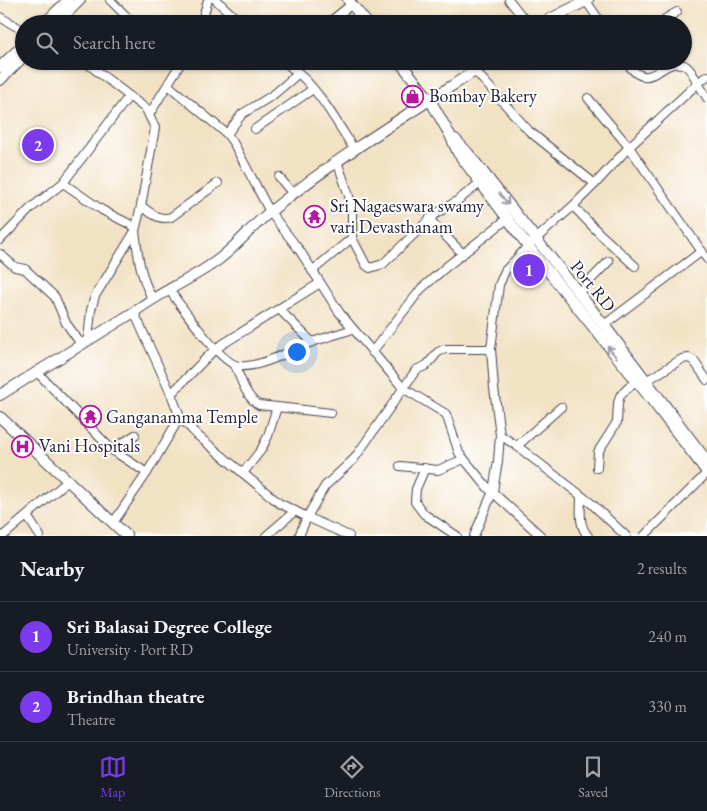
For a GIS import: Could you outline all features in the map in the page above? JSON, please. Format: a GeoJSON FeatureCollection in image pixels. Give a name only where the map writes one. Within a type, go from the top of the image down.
{"type":"FeatureCollection","features":[{"type":"Feature","properties":{"kind":"main road"},"geometry":{"type":"LineString","coordinates":[[53,15],[68,0]]}},
{"type":"Feature","properties":{"kind":"main road"},"geometry":{"type":"LineString","coordinates":[[65,15],[80,0]]}},
{"type":"Feature","properties":{"kind":"main road"},"geometry":{"type":"LineString","coordinates":[[558,15],[587,0]]}},
{"type":"Feature","properties":{"kind":"main road"},"geometry":{"type":"LineString","coordinates":[[350,2],[360,14]]}},
{"type":"Feature","properties":{"kind":"main road"},"geometry":{"type":"LineString","coordinates":[[0,68],[15,53]]}},
{"type":"Feature","properties":{"kind":"main road"},"geometry":{"type":"LineString","coordinates":[[0,80],[15,65]]}},
{"type":"Feature","properties":{"kind":"main road"},"geometry":{"type":"LineString","coordinates":[[406,70],[430,100],[458,153],[480,183],[507,219],[532,243],[707,473]]}},
{"type":"Feature","properties":{"kind":"main road"},"geometry":{"type":"LineString","coordinates":[[0,395],[134,312],[152,298],[169,290],[218,260],[270,212],[354,148],[475,71]]}},
{"type":"Feature","properties":{"kind":"main road","name":"Port RD"},"geometry":{"type":"LineString","coordinates":[[450,135],[468,153],[532,243],[578,293],[604,325],[707,461]]}},
{"type":"Feature","properties":{"kind":"main road"},"geometry":{"type":"LineString","coordinates":[[0,417],[69,480],[119,531]]}},
{"type":"Feature","properties":{"kind":"street"},"geometry":{"type":"LineString","coordinates":[[110,0],[125,15]]}},
{"type":"Feature","properties":{"kind":"street"},"geometry":{"type":"LineString","coordinates":[[204,15],[208,0]]}},
{"type":"Feature","properties":{"kind":"street"},"geometry":{"type":"LineString","coordinates":[[216,0],[232,15]]}},
{"type":"Feature","properties":{"kind":"street"},"geometry":{"type":"LineString","coordinates":[[509,0],[521,15]]}},
{"type":"Feature","properties":{"kind":"street"},"geometry":{"type":"LineString","coordinates":[[587,0],[596,15]]}},
{"type":"Feature","properties":{"kind":"street"},"geometry":{"type":"LineString","coordinates":[[336,15],[350,2]]}},
{"type":"Feature","properties":{"kind":"street"},"geometry":{"type":"LineString","coordinates":[[672,15],[677,12]]}},
{"type":"Feature","properties":{"kind":"street"},"geometry":{"type":"LineString","coordinates":[[0,17],[15,26]]}},
{"type":"Feature","properties":{"kind":"street"},"geometry":{"type":"LineString","coordinates":[[85,342],[95,296],[135,229],[155,128],[146,109],[96,70]]}},
{"type":"Feature","properties":{"kind":"street"},"geometry":{"type":"LineString","coordinates":[[149,115],[176,70]]}},
{"type":"Feature","properties":{"kind":"street"},"geometry":{"type":"LineString","coordinates":[[227,134],[242,114],[273,95],[296,70],[313,89],[354,148]]}},
{"type":"Feature","properties":{"kind":"street"},"geometry":{"type":"LineString","coordinates":[[632,70],[640,76],[648,76],[662,70]]}},
{"type":"Feature","properties":{"kind":"street"},"geometry":{"type":"LineString","coordinates":[[690,70],[707,98]]}},
{"type":"Feature","properties":{"kind":"street"},"geometry":{"type":"LineString","coordinates":[[475,71],[529,131],[595,184]]}},
{"type":"Feature","properties":{"kind":"street"},"geometry":{"type":"LineString","coordinates":[[474,536],[493,491],[498,461],[500,435],[491,349],[499,285],[505,271],[595,184],[629,147],[707,76]]}},
{"type":"Feature","properties":{"kind":"street"},"geometry":{"type":"LineString","coordinates":[[168,85],[227,134],[270,212],[300,251],[339,312],[403,388],[446,414],[459,453],[493,491],[541,536]]}},
{"type":"Feature","properties":{"kind":"street"},"geometry":{"type":"LineString","coordinates":[[255,129],[313,89]]}},
{"type":"Feature","properties":{"kind":"street"},"geometry":{"type":"LineString","coordinates":[[0,240],[31,208],[63,183],[129,96]]}},
{"type":"Feature","properties":{"kind":"street"},"geometry":{"type":"LineString","coordinates":[[588,98],[629,147],[707,259]]}},
{"type":"Feature","properties":{"kind":"street"},"geometry":{"type":"LineString","coordinates":[[337,161],[350,196],[352,238],[370,268],[383,264],[429,219],[480,183]]}},
{"type":"Feature","properties":{"kind":"street"},"geometry":{"type":"LineString","coordinates":[[279,177],[293,194]]}},
{"type":"Feature","properties":{"kind":"street"},"geometry":{"type":"LineString","coordinates":[[63,183],[102,210],[135,229]]}},
{"type":"Feature","properties":{"kind":"street"},"geometry":{"type":"LineString","coordinates":[[141,206],[159,218],[165,219],[218,183]]}},
{"type":"Feature","properties":{"kind":"street"},"geometry":{"type":"LineString","coordinates":[[573,206],[635,266]]}},
{"type":"Feature","properties":{"kind":"street"},"geometry":{"type":"LineString","coordinates":[[429,219],[463,254]]}},
{"type":"Feature","properties":{"kind":"street"},"geometry":{"type":"LineString","coordinates":[[372,352],[421,290],[507,219]]}},
{"type":"Feature","properties":{"kind":"street"},"geometry":{"type":"LineString","coordinates":[[135,229],[140,270],[152,298]]}},
{"type":"Feature","properties":{"kind":"street"},"geometry":{"type":"LineString","coordinates":[[312,271],[352,238]]}},
{"type":"Feature","properties":{"kind":"street"},"geometry":{"type":"LineString","coordinates":[[604,325],[702,251]]}},
{"type":"Feature","properties":{"kind":"street"},"geometry":{"type":"LineString","coordinates":[[0,254],[15,267],[25,268],[55,297],[66,323],[85,342]]}},
{"type":"Feature","properties":{"kind":"street"},"geometry":{"type":"LineString","coordinates":[[578,293],[609,261]]}},
{"type":"Feature","properties":{"kind":"street"},"geometry":{"type":"LineString","coordinates":[[171,394],[215,349],[320,283]]}},
{"type":"Feature","properties":{"kind":"street"},"geometry":{"type":"LineString","coordinates":[[169,290],[215,349],[235,365],[250,397],[255,402],[277,407],[331,413]]}},
{"type":"Feature","properties":{"kind":"street"},"geometry":{"type":"LineString","coordinates":[[279,309],[312,342]]}},
{"type":"Feature","properties":{"kind":"street"},"geometry":{"type":"LineString","coordinates":[[134,312],[180,416],[197,434],[279,502],[349,536]]}},
{"type":"Feature","properties":{"kind":"street"},"geometry":{"type":"LineString","coordinates":[[235,365],[253,365],[352,328]]}},
{"type":"Feature","properties":{"kind":"street"},"geometry":{"type":"LineString","coordinates":[[299,536],[324,486],[354,458],[416,370],[427,365],[442,350],[451,348],[491,349]]}},
{"type":"Feature","properties":{"kind":"street"},"geometry":{"type":"LineString","coordinates":[[646,381],[686,358],[694,360],[707,380]]}},
{"type":"Feature","properties":{"kind":"street"},"geometry":{"type":"LineString","coordinates":[[37,372],[112,450],[147,473]]}},
{"type":"Feature","properties":{"kind":"street"},"geometry":{"type":"LineString","coordinates":[[596,468],[598,452],[617,422],[620,396],[636,380]]}},
{"type":"Feature","properties":{"kind":"street"},"geometry":{"type":"LineString","coordinates":[[517,446],[561,406]]}},
{"type":"Feature","properties":{"kind":"street"},"geometry":{"type":"LineString","coordinates":[[243,474],[261,450],[268,436],[277,407]]}},
{"type":"Feature","properties":{"kind":"street"},"geometry":{"type":"LineString","coordinates":[[119,531],[147,473],[180,416]]}},
{"type":"Feature","properties":{"kind":"street"},"geometry":{"type":"LineString","coordinates":[[112,450],[135,434]]}},
{"type":"Feature","properties":{"kind":"street"},"geometry":{"type":"LineString","coordinates":[[500,435],[581,496],[626,536]]}},
{"type":"Feature","properties":{"kind":"street"},"geometry":{"type":"LineString","coordinates":[[400,466],[438,470],[464,459]]}},
{"type":"Feature","properties":{"kind":"street"},"geometry":{"type":"LineString","coordinates":[[425,468],[416,489],[415,502],[424,514],[457,536]]}},
{"type":"Feature","properties":{"kind":"street"},"geometry":{"type":"LineString","coordinates":[[644,536],[707,473]]}},
{"type":"Feature","properties":{"kind":"street"},"geometry":{"type":"LineString","coordinates":[[3,536],[69,480]]}},
{"type":"Feature","properties":{"kind":"street"},"geometry":{"type":"LineString","coordinates":[[581,496],[580,516],[582,526],[588,536]]}},
{"type":"Feature","properties":{"kind":"street"},"geometry":{"type":"LineString","coordinates":[[266,536],[295,510]]}},
{"type":"Feature","properties":{"kind":"street"},"geometry":{"type":"LineString","coordinates":[[27,516],[40,536]]}},
{"type":"Feature","properties":{"kind":"place","name":"Bombay Bakery"},"geometry":{"type":"Point","coordinates":[413,96]}},
{"type":"Feature","properties":{"kind":"place","name":"Brindhan theatre"},"geometry":{"type":"Point","coordinates":[38,145]}},
{"type":"Feature","properties":{"kind":"place","name":"Sri Nagaeswara swamy vari Devasthanam"},"geometry":{"type":"Point","coordinates":[314,216]}},
{"type":"Feature","properties":{"kind":"place","name":"Sri Balasai Degree College"},"geometry":{"type":"Point","coordinates":[529,270]}},
{"type":"Feature","properties":{"kind":"place","name":"Ganganamma Temple"},"geometry":{"type":"Point","coordinates":[90,417]}},
{"type":"Feature","properties":{"kind":"place","name":"Vani Hospitals"},"geometry":{"type":"Point","coordinates":[23,446]}}]}
